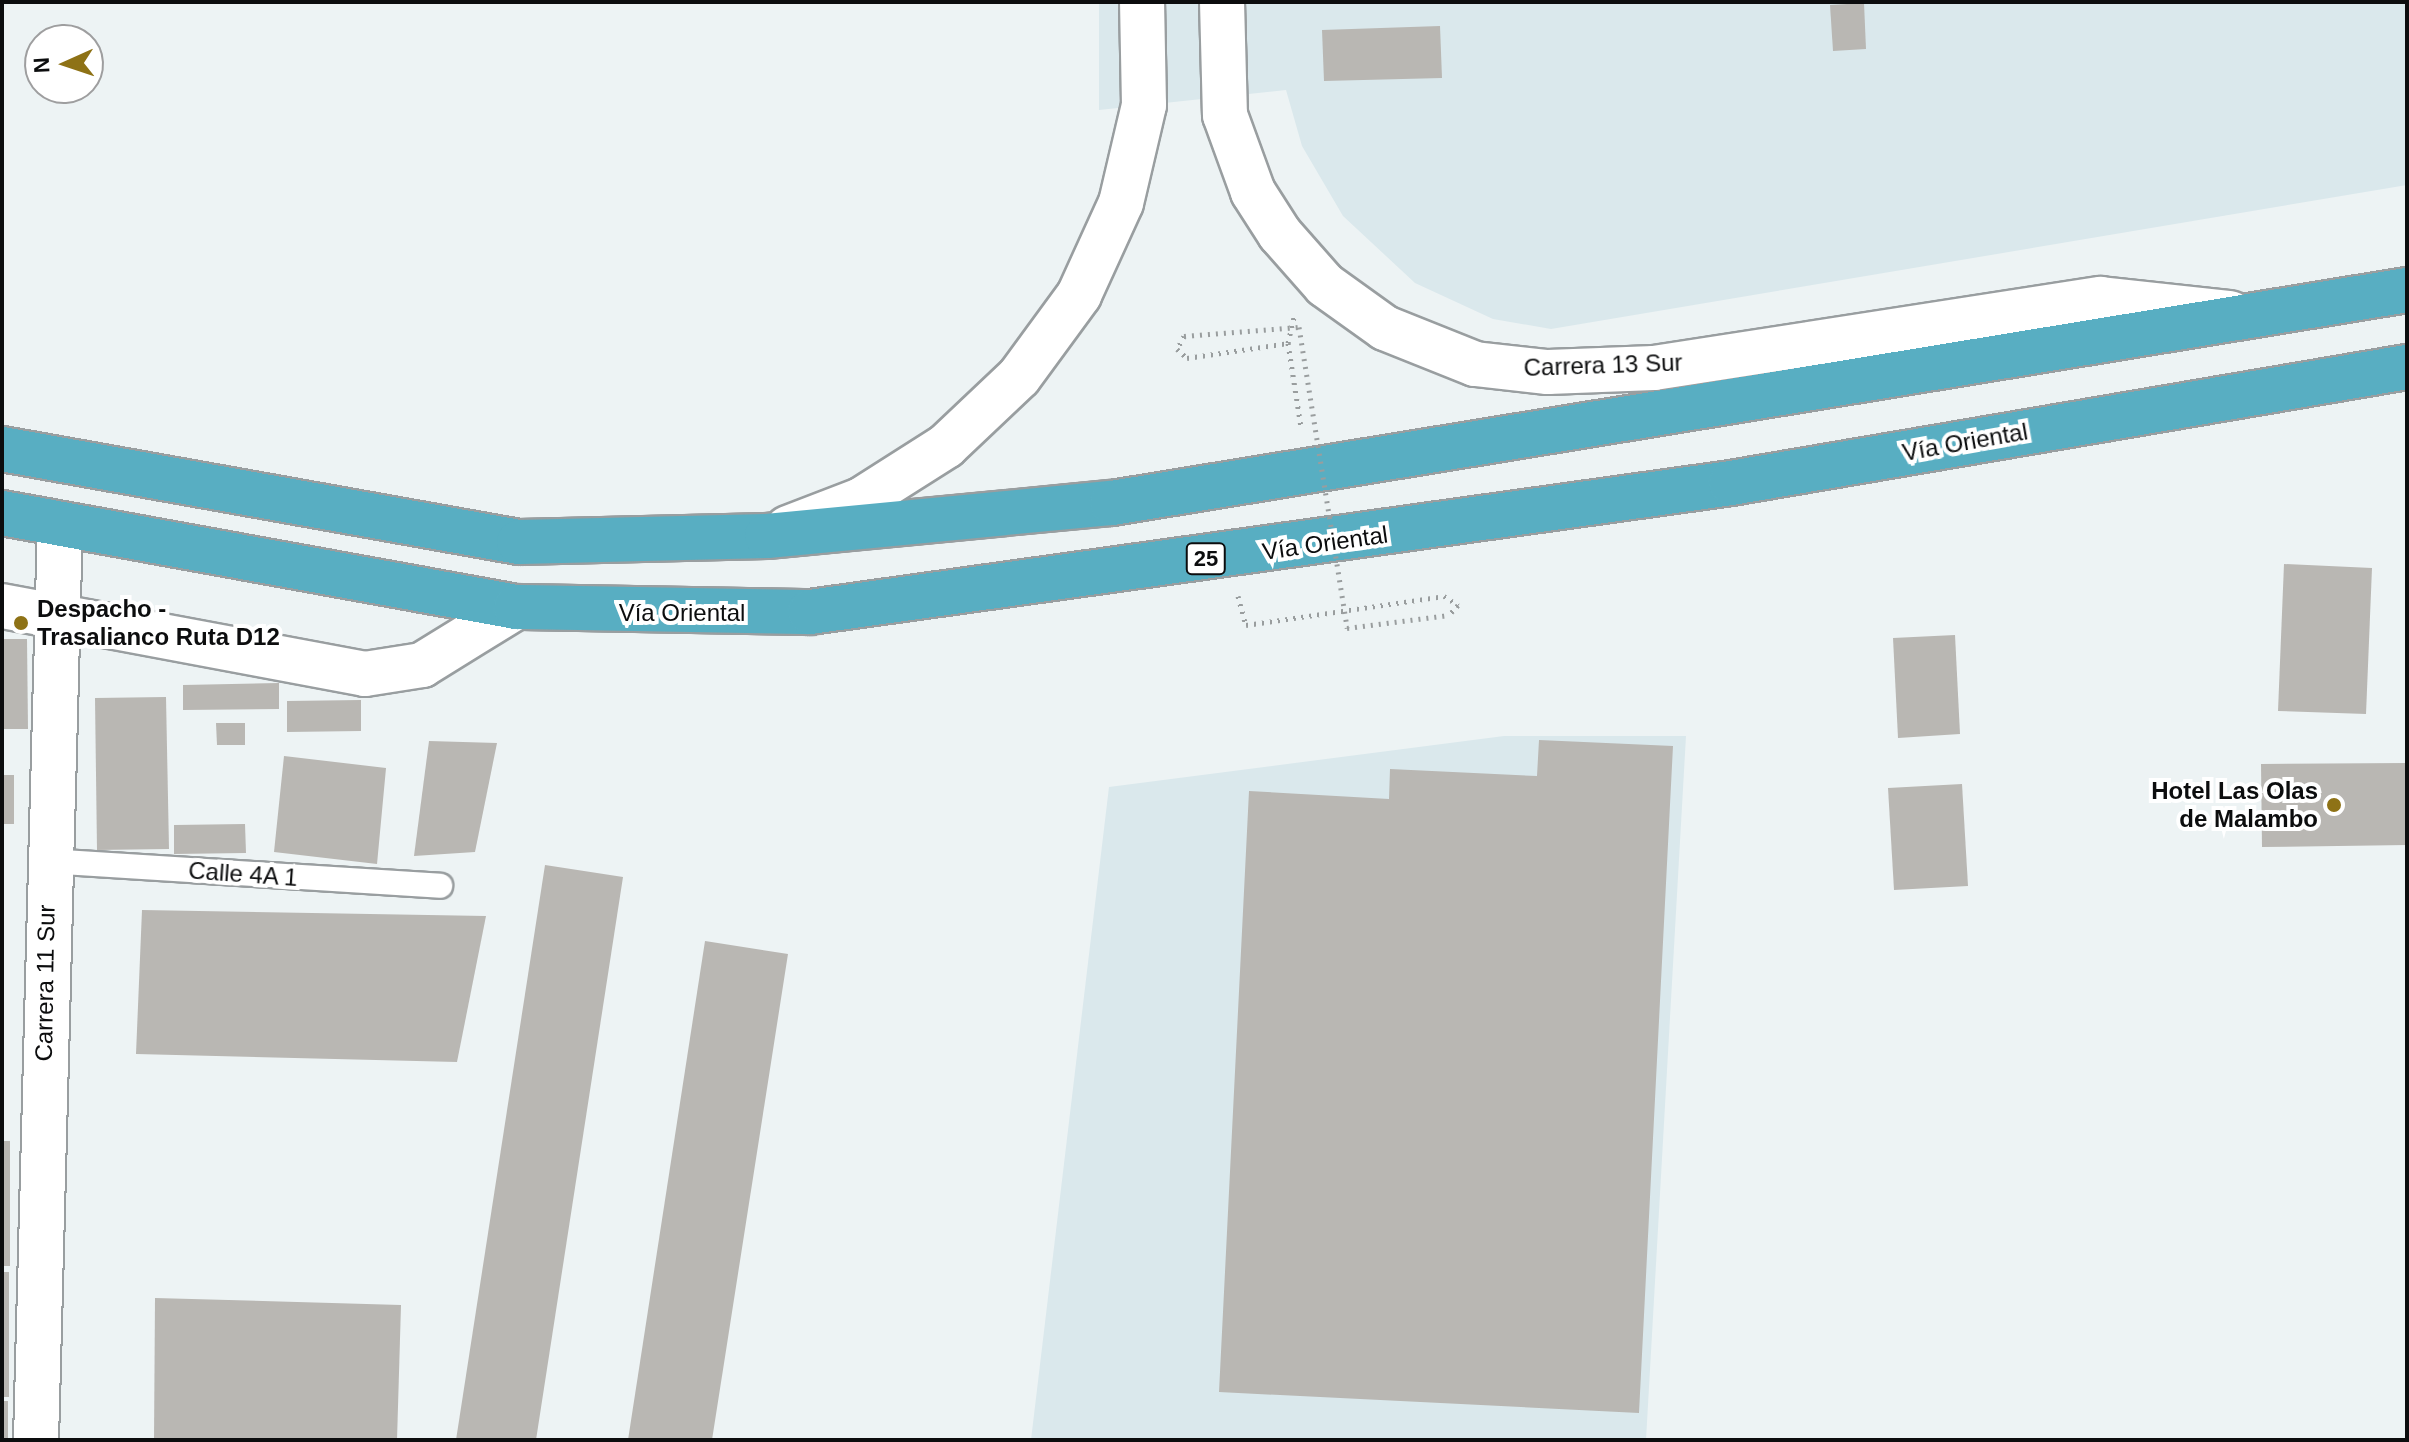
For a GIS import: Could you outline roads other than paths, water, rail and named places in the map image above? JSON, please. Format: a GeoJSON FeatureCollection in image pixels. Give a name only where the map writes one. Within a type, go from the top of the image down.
{"type":"FeatureCollection","features":[{"type":"Feature","properties":{"kind":"highway"},"geometry":{"type":"LineString","coordinates":[[2,449],[519,542],[767,536],[1112,503],[2407,290]]}},
{"type":"Feature","properties":{"kind":"highway","name":"Vía Oriental"},"geometry":{"type":"LineString","coordinates":[[2,513],[516,607],[810,612],[1226,557],[1731,483],[2407,367]]}},
{"type":"Feature","properties":{"kind":"street"},"geometry":{"type":"LineString","coordinates":[[767,536],[861,500],[946,446],[1019,377],[1079,295],[1121,203],[1144,105],[1142,2]]}},
{"type":"Feature","properties":{"kind":"street","name":"Carrera 13 Sur"},"geometry":{"type":"LineString","coordinates":[[1222,2],[1225,115],[1253,192],[1280,234],[1325,285],[1385,328],[1475,364],[1548,372],[1654,368],[2101,299],[2259,316]]}},
{"type":"Feature","properties":{"kind":"street","name":"Carrera 11 Sur"},"geometry":{"type":"LineString","coordinates":[[36,1440],[47,861],[60,526]]}},
{"type":"Feature","properties":{"kind":"street"},"geometry":{"type":"LineString","coordinates":[[2,606],[365,674],[422,665],[516,607]]}},
{"type":"Feature","properties":{"kind":"lane","name":"Calle 4A 1"},"geometry":{"type":"LineString","coordinates":[[47,861],[440,886]]}},
{"type":"Feature","properties":{"kind":"place","name":"Despacho - Trasalianco Ruta D12"},"geometry":{"type":"Point","coordinates":[21,623]}},
{"type":"Feature","properties":{"kind":"place","name":"Hotel Las Olas de Malambo"},"geometry":{"type":"Point","coordinates":[2334,805]}}]}
